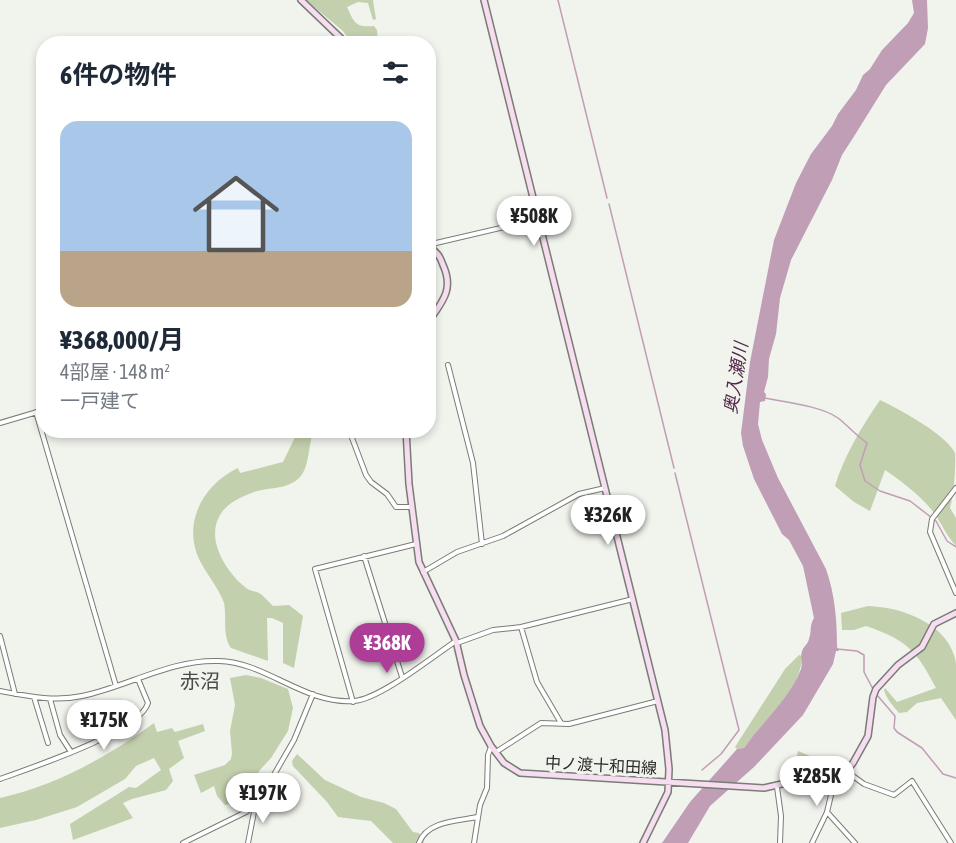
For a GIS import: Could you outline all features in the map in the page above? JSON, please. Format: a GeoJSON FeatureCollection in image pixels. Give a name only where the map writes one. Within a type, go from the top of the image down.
{"type":"FeatureCollection","features":[{"type":"Feature","properties":{"kind":"main road"},"geometry":{"type":"LineString","coordinates":[[301,0],[339,36]]}},
{"type":"Feature","properties":{"kind":"main road"},"geometry":{"type":"LineString","coordinates":[[484,0],[666,730],[670,783],[668,792],[643,843]]}},
{"type":"Feature","properties":{"kind":"main road"},"geometry":{"type":"LineString","coordinates":[[436,252],[445,270],[449,285],[445,297],[436,310]]}},
{"type":"Feature","properties":{"kind":"main road","name":"中ノ渡十和田線"},"geometry":{"type":"LineString","coordinates":[[407,438],[416,544],[423,572],[457,642],[464,675],[478,720],[491,746],[512,769],[525,774],[746,788],[777,787],[846,771]]}},
{"type":"Feature","properties":{"kind":"main road"},"geometry":{"type":"LineString","coordinates":[[846,771],[858,755],[870,730],[875,692],[898,665],[922,647],[934,624],[956,613]]}},
{"type":"Feature","properties":{"kind":"street"},"geometry":{"type":"LineString","coordinates":[[436,243],[539,219]]}},
{"type":"Feature","properties":{"kind":"street"},"geometry":{"type":"LineString","coordinates":[[448,365],[473,463],[482,544]]}},
{"type":"Feature","properties":{"kind":"street"},"geometry":{"type":"LineString","coordinates":[[0,423],[36,412]]}},
{"type":"Feature","properties":{"kind":"street"},"geometry":{"type":"LineString","coordinates":[[44,438],[116,686]]}},
{"type":"Feature","properties":{"kind":"street"},"geometry":{"type":"LineString","coordinates":[[352,438],[371,482],[387,494],[396,507],[412,507]]}},
{"type":"Feature","properties":{"kind":"street"},"geometry":{"type":"LineString","coordinates":[[423,572],[457,552],[503,536],[579,494],[605,488]]}},
{"type":"Feature","properties":{"kind":"street"},"geometry":{"type":"LineString","coordinates":[[956,488],[932,519],[930,528],[931,536],[956,593]]}},
{"type":"Feature","properties":{"kind":"street"},"geometry":{"type":"LineString","coordinates":[[353,702],[315,569],[416,544]]}},
{"type":"Feature","properties":{"kind":"street"},"geometry":{"type":"LineString","coordinates":[[364,556],[402,677]]}},
{"type":"Feature","properties":{"kind":"street"},"geometry":{"type":"LineString","coordinates":[[0,691],[50,699],[82,696],[192,663],[220,661],[254,669],[313,694],[353,702],[373,695],[457,642],[493,630],[521,627],[633,599]]}},
{"type":"Feature","properties":{"kind":"street"},"geometry":{"type":"LineString","coordinates":[[521,627],[537,682],[561,724]]}},
{"type":"Feature","properties":{"kind":"street"},"geometry":{"type":"LineString","coordinates":[[0,636],[15,694]]}},
{"type":"Feature","properties":{"kind":"street"},"geometry":{"type":"LineString","coordinates":[[0,779],[108,736],[144,711],[148,703],[138,679]]}},
{"type":"Feature","properties":{"kind":"street"},"geometry":{"type":"LineString","coordinates":[[183,843],[233,819],[252,807],[264,792],[284,758],[306,715],[313,694]]}},
{"type":"Feature","properties":{"kind":"street"},"geometry":{"type":"LineString","coordinates":[[34,697],[48,743]]}},
{"type":"Feature","properties":{"kind":"street"},"geometry":{"type":"LineString","coordinates":[[50,699],[60,735],[71,752]]}},
{"type":"Feature","properties":{"kind":"street"},"geometry":{"type":"LineString","coordinates":[[496,752],[541,723],[569,724],[659,701]]}},
{"type":"Feature","properties":{"kind":"street"},"geometry":{"type":"LineString","coordinates":[[474,843],[477,816],[487,788],[488,755],[491,746]]}},
{"type":"Feature","properties":{"kind":"street"},"geometry":{"type":"LineString","coordinates":[[846,771],[864,784],[894,795],[912,781],[951,843]]}},
{"type":"Feature","properties":{"kind":"street"},"geometry":{"type":"LineString","coordinates":[[812,843],[827,812],[836,774]]}},
{"type":"Feature","properties":{"kind":"street"},"geometry":{"type":"LineString","coordinates":[[777,787],[781,816],[780,843]]}},
{"type":"Feature","properties":{"kind":"street"},"geometry":{"type":"LineString","coordinates":[[248,843],[254,812],[252,807]]}},
{"type":"Feature","properties":{"kind":"street"},"geometry":{"type":"LineString","coordinates":[[827,812],[855,843]]}},
{"type":"Feature","properties":{"kind":"street"},"geometry":{"type":"LineString","coordinates":[[419,843],[422,835],[428,829],[477,816]]}},
{"type":"Feature","properties":{"kind":"green space"},"geometry":{"type":"Polygon","coordinates":[[[306,0],[373,0],[376,19],[373,20],[368,3],[358,2],[347,7],[356,23],[363,26],[374,26],[377,36],[347,36],[306,0]]]}},
{"type":"Feature","properties":{"kind":"green space"},"geometry":{"type":"Polygon","coordinates":[[[880,400],[943,438],[955,453],[953,496],[950,508],[956,518],[956,546],[935,514],[924,502],[885,470],[870,511],[854,502],[835,486],[854,442],[880,400]]]}},
{"type":"Feature","properties":{"kind":"green space"},"geometry":{"type":"Polygon","coordinates":[[[295,438],[312,438],[302,475],[293,483],[259,490],[230,504],[220,515],[215,535],[225,565],[239,582],[248,589],[261,594],[273,606],[289,605],[303,616],[294,668],[283,663],[283,623],[272,618],[267,618],[268,661],[231,648],[226,632],[224,603],[199,559],[194,545],[193,531],[199,506],[206,494],[226,475],[238,468],[240,473],[283,462],[295,438]]]}},
{"type":"Feature","properties":{"kind":"green space"},"geometry":{"type":"Polygon","coordinates":[[[868,606],[909,614],[934,628],[945,638],[952,649],[956,663],[956,720],[941,698],[917,703],[907,712],[899,713],[892,705],[885,693],[885,688],[897,702],[936,688],[916,655],[901,642],[866,626],[854,630],[842,630],[841,613],[868,606]]]}},
{"type":"Feature","properties":{"kind":"green space"},"geometry":{"type":"Polygon","coordinates":[[[799,655],[802,656],[800,669],[788,694],[744,748],[737,749],[735,747],[785,669],[799,655]]]}},
{"type":"Feature","properties":{"kind":"green space"},"geometry":{"type":"Polygon","coordinates":[[[246,675],[261,678],[288,689],[293,708],[288,731],[271,758],[259,771],[248,801],[225,805],[217,796],[214,786],[201,793],[194,775],[225,765],[231,759],[230,731],[235,705],[230,678],[246,675]]]}},
{"type":"Feature","properties":{"kind":"green space"},"geometry":{"type":"Polygon","coordinates":[[[154,723],[157,732],[172,728],[175,732],[203,724],[205,731],[178,741],[184,758],[169,769],[173,781],[166,790],[123,803],[133,818],[73,840],[70,824],[129,787],[136,788],[161,770],[154,758],[136,766],[125,779],[77,807],[0,828],[0,798],[61,778],[119,747],[154,723]]]}},
{"type":"Feature","properties":{"kind":"green space"},"geometry":{"type":"Polygon","coordinates":[[[798,751],[822,761],[826,771],[794,778],[798,751]]]}},
{"type":"Feature","properties":{"kind":"green space"},"geometry":{"type":"Polygon","coordinates":[[[297,754],[325,780],[361,797],[396,809],[413,832],[419,833],[424,843],[393,843],[371,821],[338,817],[293,766],[292,761],[297,754]]]}},
{"type":"Feature","properties":{"kind":"shaded area"},"geometry":{"type":"Polygon","coordinates":[[[912,0],[927,0],[928,28],[925,44],[886,85],[842,155],[832,180],[791,260],[780,298],[776,334],[764,392],[765,401],[760,402],[758,424],[762,440],[778,478],[826,569],[833,598],[839,651],[836,651],[833,664],[803,715],[754,767],[710,806],[688,843],[662,843],[690,802],[737,749],[744,748],[790,691],[801,669],[802,651],[810,636],[814,618],[803,566],[789,540],[782,534],[754,479],[743,446],[741,433],[750,362],[774,240],[796,183],[811,154],[856,90],[863,75],[870,69],[882,50],[908,23],[914,13],[912,0]]]}},
{"type":"Feature","properties":{"kind":"waterway"},"geometry":{"type":"LineString","coordinates":[[558,0],[607,198]]}},
{"type":"Feature","properties":{"kind":"waterway"},"geometry":{"type":"LineString","coordinates":[[609,204],[674,468]]}},
{"type":"Feature","properties":{"kind":"waterway"},"geometry":{"type":"LineString","coordinates":[[765,398],[813,407],[838,418],[867,443],[860,465],[865,481],[880,491],[910,501],[936,521],[947,541],[956,547]]}},
{"type":"Feature","properties":{"kind":"waterway"},"geometry":{"type":"LineString","coordinates":[[675,473],[739,730],[721,754],[702,770]]}},
{"type":"Feature","properties":{"kind":"waterway"},"geometry":{"type":"LineString","coordinates":[[837,649],[857,651],[864,655],[864,672],[874,691]]}},
{"type":"Feature","properties":{"kind":"waterway"},"geometry":{"type":"LineString","coordinates":[[877,695],[895,716],[894,728],[897,732],[922,748],[943,774],[956,778]]}},
{"type":"Feature","properties":{"kind":"district","name":"赤沼"},"geometry":{"type":"Point","coordinates":[200,681]}},
{"type":"Feature","properties":{"kind":"water label","name":"奥入瀬川"},"geometry":{"type":"Point","coordinates":[736,378]}}]}
